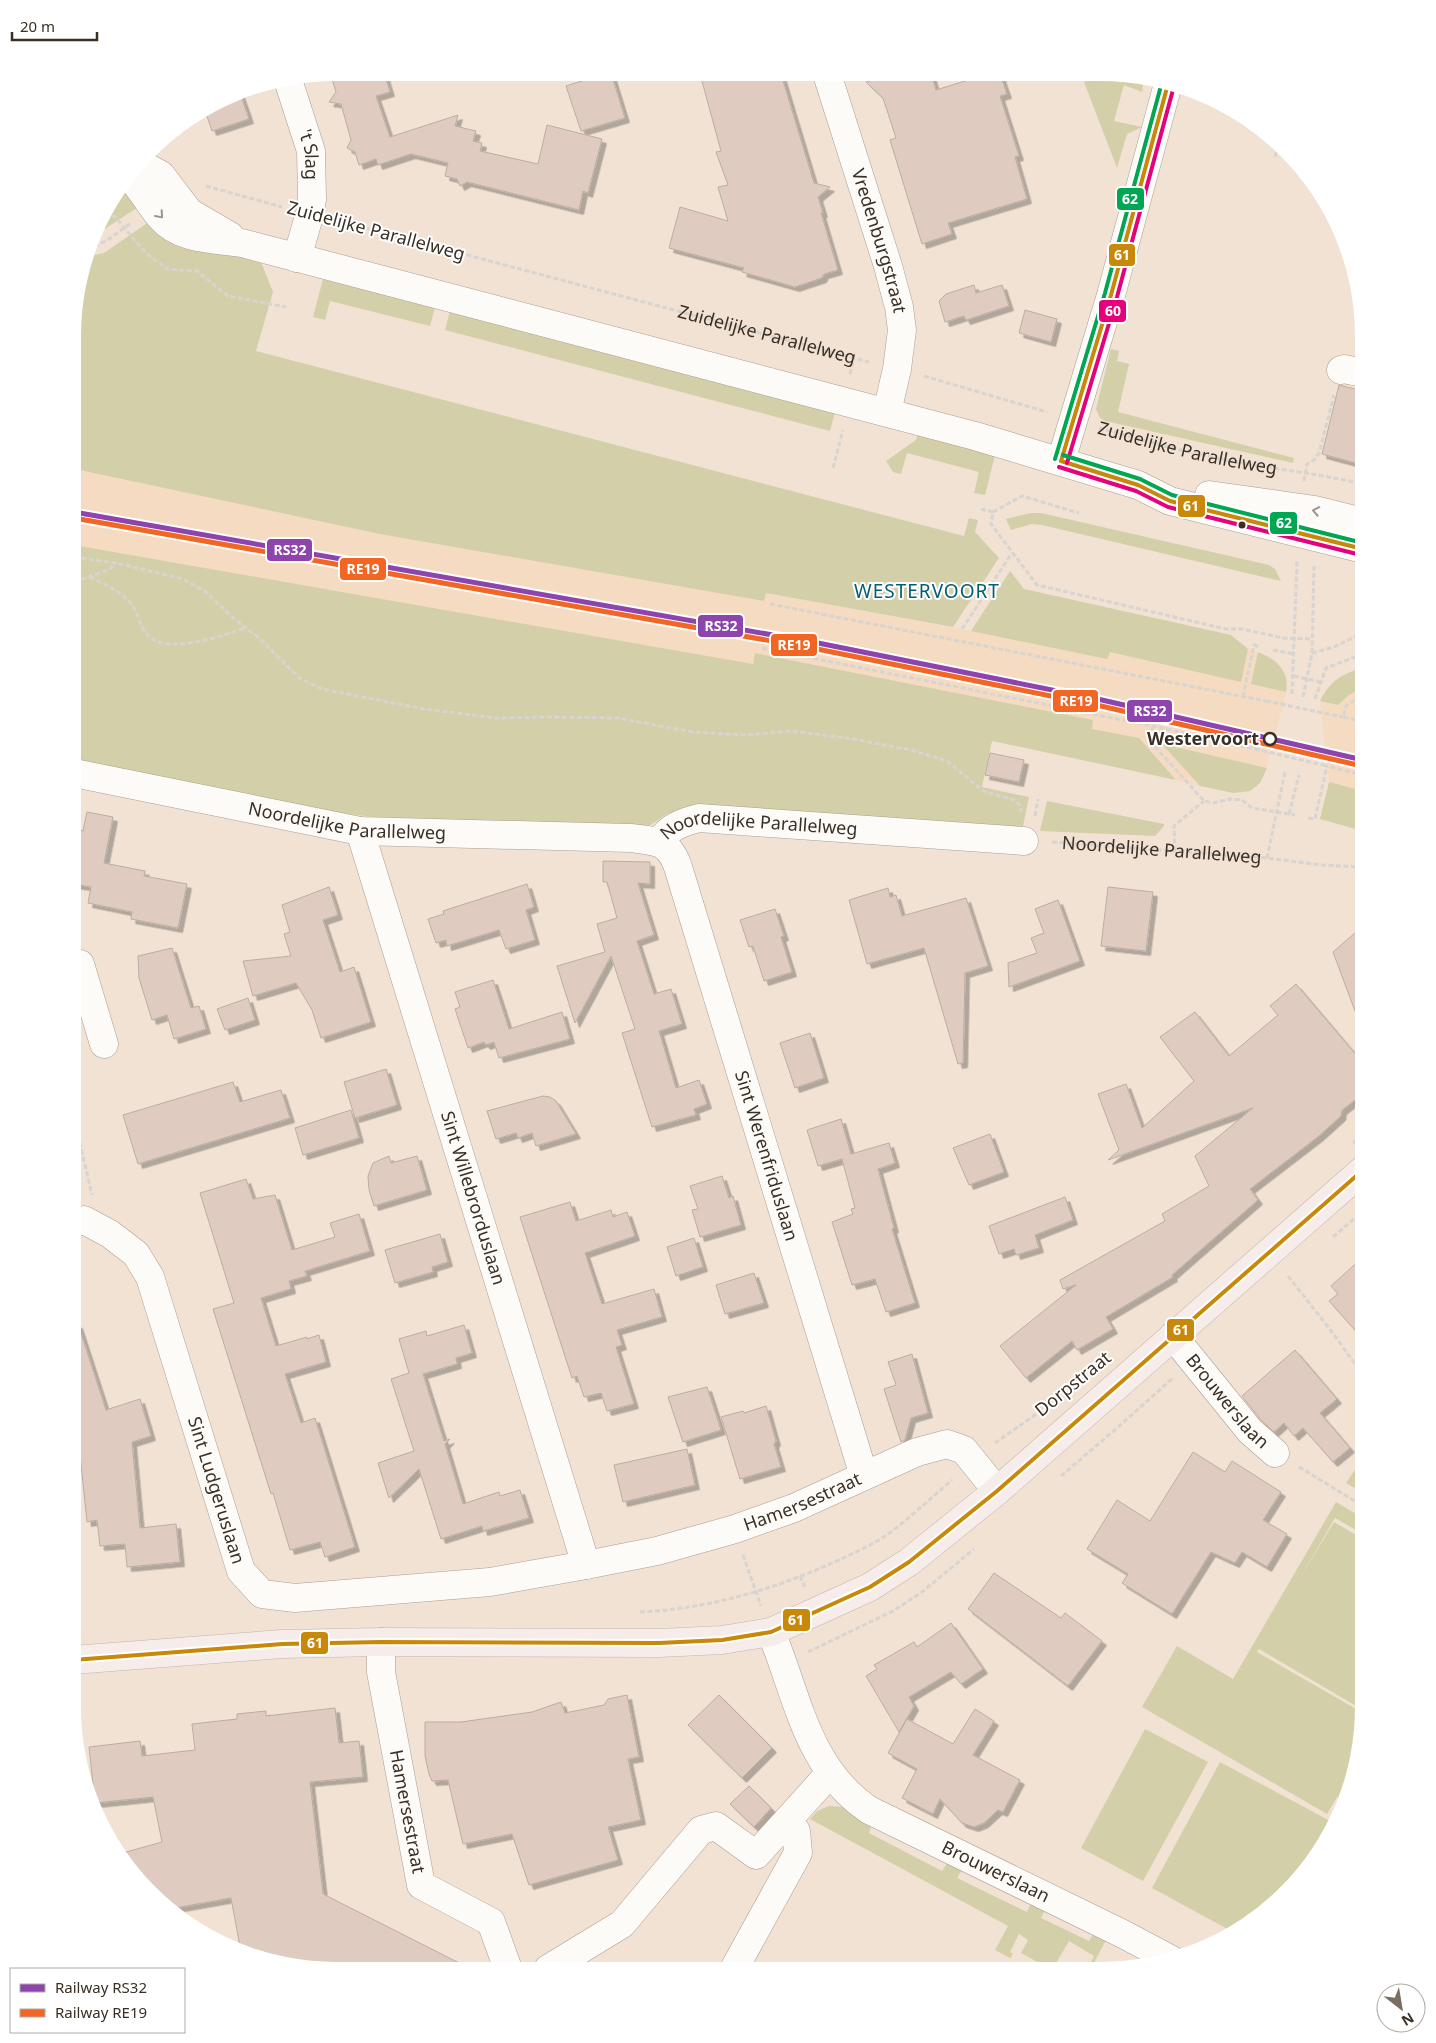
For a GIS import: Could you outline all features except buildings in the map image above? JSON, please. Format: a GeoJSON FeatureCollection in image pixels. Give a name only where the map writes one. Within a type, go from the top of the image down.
{"type":"FeatureCollection","features":[{"type":"Feature","properties":{"kind":"main road","name":"Dorpstraat"},"geometry":{"type":"LineString","coordinates":[[770,1632],[844,1600],[890,1575],[909,1562],[997,1491],[1355,1177]]}},
{"type":"Feature","properties":{"kind":"main road"},"geometry":{"type":"LineString","coordinates":[[81,1659],[282,1644],[382,1642],[659,1643],[722,1640],[770,1632]]}},
{"type":"Feature","properties":{"kind":"street","name":"Vredenburgstraat"},"geometry":{"type":"LineString","coordinates":[[829,81],[888,266],[899,308],[902,330],[897,369],[887,412]]}},
{"type":"Feature","properties":{"kind":"street","name":"'t Slag"},"geometry":{"type":"LineString","coordinates":[[290,85],[311,151],[312,199],[310,214],[297,258]]}},
{"type":"Feature","properties":{"kind":"street"},"geometry":{"type":"LineString","coordinates":[[1061,460],[1111,295],[1166,90]]}},
{"type":"Feature","properties":{"kind":"street","name":"Zuidelijke Parallelweg"},"geometry":{"type":"LineString","coordinates":[[146,166],[161,175],[164,201]]}},
{"type":"Feature","properties":{"kind":"street","name":"Zuidelijke Parallelweg"},"geometry":{"type":"LineString","coordinates":[[135,180],[164,201],[190,212],[242,243],[887,412],[1061,460],[1138,485],[1170,501],[1355,547]]}},
{"type":"Feature","properties":{"kind":"street","name":"Zuidelijke Parallelweg"},"geometry":{"type":"LineString","coordinates":[[1138,485],[1315,510],[1355,520]]}},
{"type":"Feature","properties":{"kind":"street","name":"Noordelijke Parallelweg"},"geometry":{"type":"LineString","coordinates":[[81,774],[360,831],[630,838],[659,842],[670,829],[682,822],[699,818],[1020,841]]}},
{"type":"Feature","properties":{"kind":"street","name":"Sint Willebrorduslaan"},"geometry":{"type":"LineString","coordinates":[[360,831],[586,1565]]}},
{"type":"Feature","properties":{"kind":"street","name":"Sint Werenfriduslaan"},"geometry":{"type":"LineString","coordinates":[[659,842],[674,856],[678,867],[864,1476]]}},
{"type":"Feature","properties":{"kind":"street"},"geometry":{"type":"LineString","coordinates":[[81,967],[104,1044]]}},
{"type":"Feature","properties":{"kind":"street","name":"Sint Ludgeruslaan"},"geometry":{"type":"LineString","coordinates":[[81,1222],[110,1234],[136,1254],[150,1277],[196,1420],[241,1572],[262,1594],[295,1598],[353,1595],[490,1582],[586,1565]]}},
{"type":"Feature","properties":{"kind":"street","name":"Brouwerslaan"},"geometry":{"type":"LineString","coordinates":[[1173,1336],[1250,1431],[1275,1453]]}},
{"type":"Feature","properties":{"kind":"street","name":"Hamersestraat"},"geometry":{"type":"LineString","coordinates":[[586,1565],[657,1551],[735,1529],[794,1508],[917,1452],[947,1444],[964,1450],[997,1491]]}},
{"type":"Feature","properties":{"kind":"street","name":"Brouwerslaan"},"geometry":{"type":"LineString","coordinates":[[770,1632],[813,1747],[830,1773],[854,1800],[869,1810],[1124,1934],[1161,1954]]}},
{"type":"Feature","properties":{"kind":"street","name":"Hamersestraat"},"geometry":{"type":"LineString","coordinates":[[382,1642],[381,1672],[421,1886],[491,1922],[505,1962]]}},
{"type":"Feature","properties":{"kind":"street"},"geometry":{"type":"LineString","coordinates":[[561,1962],[622,1924],[700,1830],[716,1826],[756,1855],[830,1773]]}},
{"type":"Feature","properties":{"kind":"street"},"geometry":{"type":"LineString","coordinates":[[738,1962],[798,1853],[796,1831],[788,1820]]}},
{"type":"Feature","properties":{"kind":"path"},"geometry":{"type":"LineString","coordinates":[[1274,157],[1276,152]]}},
{"type":"Feature","properties":{"kind":"path","name":"Zuidelijke Parallelweg"},"geometry":{"type":"LineString","coordinates":[[99,244],[187,186],[199,184],[242,197],[987,393],[1073,420],[1184,450],[1242,463],[1355,482]]}},
{"type":"Feature","properties":{"kind":"path"},"geometry":{"type":"LineString","coordinates":[[112,215],[125,227],[146,253],[167,269],[197,271],[228,296],[286,307]]}},
{"type":"Feature","properties":{"kind":"path"},"geometry":{"type":"LineString","coordinates":[[981,509],[993,512],[1022,496],[1079,513]]}},
{"type":"Feature","properties":{"kind":"path"},"geometry":{"type":"LineString","coordinates":[[993,512],[991,524],[1036,585],[1226,629],[1242,629],[1283,638],[1312,639]]}},
{"type":"Feature","properties":{"kind":"path"},"geometry":{"type":"LineString","coordinates":[[962,629],[1012,553]]}},
{"type":"Feature","properties":{"kind":"path"},"geometry":{"type":"LineString","coordinates":[[81,558],[116,563],[184,579],[206,592],[233,618],[258,637],[299,678],[322,689],[424,709],[496,718],[618,718],[694,732],[744,735],[792,731],[854,739],[911,750],[947,761],[983,791],[1014,800],[1020,805],[1022,814],[1020,841]]}},
{"type":"Feature","properties":{"kind":"path"},"geometry":{"type":"LineString","coordinates":[[81,580],[109,570],[116,563]]}},
{"type":"Feature","properties":{"kind":"path"},"geometry":{"type":"LineString","coordinates":[[1303,697],[1312,653],[1314,565]]}},
{"type":"Feature","properties":{"kind":"path"},"geometry":{"type":"LineString","coordinates":[[90,577],[117,592],[133,606],[142,629],[152,639],[164,643],[193,642],[245,628]]}},
{"type":"Feature","properties":{"kind":"path"},"geometry":{"type":"LineString","coordinates":[[770,604],[1355,720]]}},
{"type":"Feature","properties":{"kind":"path"},"geometry":{"type":"LineString","coordinates":[[1312,653],[1334,647],[1355,637]]}},
{"type":"Feature","properties":{"kind":"path"},"geometry":{"type":"LineString","coordinates":[[1243,697],[1254,645],[1260,647]]}},
{"type":"Feature","properties":{"kind":"path"},"geometry":{"type":"LineString","coordinates":[[762,648],[1153,726],[1355,773]]}},
{"type":"Feature","properties":{"kind":"path"},"geometry":{"type":"LineString","coordinates":[[1273,650],[1294,654]]}},
{"type":"Feature","properties":{"kind":"path"},"geometry":{"type":"LineString","coordinates":[[1314,699],[1326,668],[1355,657]]}},
{"type":"Feature","properties":{"kind":"path"},"geometry":{"type":"LineString","coordinates":[[1292,694],[1294,676],[1321,682]]}},
{"type":"Feature","properties":{"kind":"path"},"geometry":{"type":"LineString","coordinates":[[1343,717],[1346,706],[1355,700]]}},
{"type":"Feature","properties":{"kind":"path"},"geometry":{"type":"LineString","coordinates":[[1153,726],[1150,741],[1204,801],[1213,803],[1230,799],[1242,800],[1252,808],[1295,815]]}},
{"type":"Feature","properties":{"kind":"path"},"geometry":{"type":"LineString","coordinates":[[1308,818],[1315,819],[1325,765]]}},
{"type":"Feature","properties":{"kind":"path"},"geometry":{"type":"LineString","coordinates":[[1267,858],[1285,772]]}},
{"type":"Feature","properties":{"kind":"path"},"geometry":{"type":"LineString","coordinates":[[1289,814],[1299,775]]}},
{"type":"Feature","properties":{"kind":"path"},"geometry":{"type":"LineString","coordinates":[[1175,851],[1174,826],[1204,801]]}},
{"type":"Feature","properties":{"kind":"path","name":"Noordelijke Parallelweg"},"geometry":{"type":"LineString","coordinates":[[1020,841],[1267,858],[1321,865],[1355,867]]}},
{"type":"Feature","properties":{"kind":"path"},"geometry":{"type":"LineString","coordinates":[[1348,1146],[1355,1140]]}},
{"type":"Feature","properties":{"kind":"path"},"geometry":{"type":"LineString","coordinates":[[81,1144],[92,1194],[81,1217]]}},
{"type":"Feature","properties":{"kind":"path"},"geometry":{"type":"LineString","coordinates":[[1288,1276],[1355,1364]]}},
{"type":"Feature","properties":{"kind":"path","name":"Dorpstraat"},"geometry":{"type":"LineString","coordinates":[[755,1592],[821,1568],[857,1552],[890,1532],[974,1461],[1050,1405]]}},
{"type":"Feature","properties":{"kind":"path","name":"Brouwerslaan"},"geometry":{"type":"LineString","coordinates":[[1275,1453],[1355,1501]]}},
{"type":"Feature","properties":{"kind":"path"},"geometry":{"type":"LineString","coordinates":[[735,1529],[770,1632]]}},
{"type":"Feature","properties":{"kind":"shaded area"},"geometry":{"type":"Polygon","coordinates":[[[1100,81],[1143,85],[1142,92],[1124,85],[1114,121],[1142,127],[1127,134],[1117,168],[1084,82],[1100,81]]]}},
{"type":"Feature","properties":{"kind":"shaded area"},"geometry":{"type":"Polygon","coordinates":[[[125,192],[140,206],[105,229],[125,192]]]}},
{"type":"Feature","properties":{"kind":"shaded area"},"geometry":{"type":"Polygon","coordinates":[[[153,219],[189,244],[261,262],[273,292],[256,351],[964,536],[969,518],[978,520],[975,532],[999,558],[953,627],[766,593],[764,601],[380,534],[81,470],[81,336],[83,303],[95,255],[104,253],[153,219]]]}},
{"type":"Feature","properties":{"kind":"shaded area"},"geometry":{"type":"Polygon","coordinates":[[[323,279],[435,307],[430,326],[330,301],[325,320],[313,317],[323,279]]]}},
{"type":"Feature","properties":{"kind":"shaded area"},"geometry":{"type":"Polygon","coordinates":[[[450,311],[835,412],[830,431],[445,330],[450,311]]]}},
{"type":"Feature","properties":{"kind":"shaded area"},"geometry":{"type":"Polygon","coordinates":[[[1111,349],[1119,351],[1117,361],[1129,364],[1118,412],[1294,458],[1293,463],[1105,421],[1100,418],[1096,409],[1111,349]]]}},
{"type":"Feature","properties":{"kind":"shaded area"},"geometry":{"type":"Polygon","coordinates":[[[918,434],[995,455],[985,495],[974,493],[979,472],[907,453],[901,474],[893,472],[886,461],[916,440],[918,434]]]}},
{"type":"Feature","properties":{"kind":"shaded area"},"geometry":{"type":"Polygon","coordinates":[[[81,449],[766,593],[971,631],[1010,571],[1024,589],[1231,635],[1248,649],[1272,658],[1278,663],[1286,676],[1287,684],[1264,776],[1256,787],[1241,793],[1176,780],[1139,739],[1092,729],[1093,720],[755,653],[753,664],[81,546],[81,449]]]}},
{"type":"Feature","properties":{"kind":"shaded area"},"geometry":{"type":"Polygon","coordinates":[[[1031,513],[1041,513],[1269,565],[1275,569],[1281,581],[1042,525],[1032,524],[1011,530],[1006,519],[1031,513]]]}},
{"type":"Feature","properties":{"kind":"shaded area"},"geometry":{"type":"Polygon","coordinates":[[[81,546],[753,664],[755,653],[1093,720],[1092,729],[1139,738],[1176,780],[992,741],[982,787],[1029,797],[1022,831],[686,809],[667,814],[649,826],[637,828],[374,817],[340,813],[81,762],[81,546]]]}},
{"type":"Feature","properties":{"kind":"shaded area"},"geometry":{"type":"Polygon","coordinates":[[[1010,571],[1024,589],[1231,635],[1248,649],[1241,682],[1110,652],[1107,659],[971,631],[1010,571]]]}},
{"type":"Feature","properties":{"kind":"shaded area"},"geometry":{"type":"Polygon","coordinates":[[[1258,652],[1281,667],[1286,678],[1286,692],[1251,684],[1258,652]]]}},
{"type":"Feature","properties":{"kind":"shaded area"},"geometry":{"type":"Polygon","coordinates":[[[1355,671],[1355,829],[1320,819],[1329,782],[1320,701],[1332,683],[1340,676],[1355,671]]]}},
{"type":"Feature","properties":{"kind":"shaded area"},"geometry":{"type":"Polygon","coordinates":[[[1355,671],[1355,692],[1338,705],[1320,701],[1337,679],[1355,671]]]}},
{"type":"Feature","properties":{"kind":"shaded area"},"geometry":{"type":"Polygon","coordinates":[[[1162,744],[1267,768],[1260,783],[1250,791],[1233,793],[1200,786],[1162,744]]]}},
{"type":"Feature","properties":{"kind":"shaded area"},"geometry":{"type":"Polygon","coordinates":[[[1329,782],[1355,789],[1355,829],[1320,819],[1329,782]]]}},
{"type":"Feature","properties":{"kind":"shaded area"},"geometry":{"type":"Polygon","coordinates":[[[1047,801],[1164,824],[1164,826],[1155,836],[1040,831],[1047,801]]]}},
{"type":"Feature","properties":{"kind":"shaded area"},"geometry":{"type":"Polygon","coordinates":[[[1355,1470],[1355,1488],[1346,1483],[1355,1470]]]}},
{"type":"Feature","properties":{"kind":"shaded area"},"geometry":{"type":"Polygon","coordinates":[[[1336,1502],[1355,1513],[1355,1529],[1335,1518],[1299,1580],[1334,1522],[1355,1534],[1355,1705],[1259,1649],[1257,1652],[1355,1708],[1353,1740],[1346,1773],[1338,1797],[1327,1814],[1142,1707],[1177,1646],[1233,1679],[1336,1502]]]}},
{"type":"Feature","properties":{"kind":"shaded area"},"geometry":{"type":"Polygon","coordinates":[[[1145,1729],[1208,1762],[1143,1881],[1081,1848],[1145,1729]]]}},
{"type":"Feature","properties":{"kind":"shaded area"},"geometry":{"type":"Polygon","coordinates":[[[1220,1762],[1328,1820],[1312,1849],[1292,1875],[1268,1899],[1226,1928],[1152,1888],[1220,1762]]]}},
{"type":"Feature","properties":{"kind":"shaded area"},"geometry":{"type":"Polygon","coordinates":[[[829,1806],[843,1807],[872,1824],[869,1833],[942,1871],[948,1862],[962,1870],[957,1878],[1027,1912],[1031,1903],[1045,1910],[1041,1918],[1089,1941],[1094,1933],[1106,1940],[1094,1962],[1091,1962],[1094,1956],[1069,1941],[1057,1962],[1037,1962],[1021,1953],[1028,1940],[1019,1934],[1010,1952],[1013,1954],[1010,1958],[995,1950],[1008,1926],[810,1819],[817,1811],[829,1806]]]}},
{"type":"Feature","properties":{"kind":"rail line","name":"RS32"},"geometry":{"type":"LineString","coordinates":[[81,513],[818,643],[1102,700],[1355,758]]}},
{"type":"Feature","properties":{"kind":"rail line","name":"RE19"},"geometry":{"type":"LineString","coordinates":[[81,519],[817,649],[1101,706],[1355,764]]}},
{"type":"Feature","properties":{"kind":"transit line","name":"62"},"geometry":{"type":"LineString","coordinates":[[1055,459],[1105,293],[1160,89]]}},
{"type":"Feature","properties":{"kind":"transit line","name":"61"},"geometry":{"type":"LineString","coordinates":[[1166,90],[1111,295],[1061,461],[1138,485],[1170,501],[1355,547]]}},
{"type":"Feature","properties":{"kind":"transit line","name":"60"},"geometry":{"type":"LineString","coordinates":[[1067,463],[1117,297],[1172,92]]}},
{"type":"Feature","properties":{"kind":"transit line","name":"62"},"geometry":{"type":"LineString","coordinates":[[1063,455],[1140,479],[1172,495],[1355,541]]}},
{"type":"Feature","properties":{"kind":"transit line","name":"60"},"geometry":{"type":"LineString","coordinates":[[1059,467],[1136,491],[1168,507],[1355,554]]}},
{"type":"Feature","properties":{"kind":"transit line","name":"61"},"geometry":{"type":"LineString","coordinates":[[81,1659],[282,1644],[381,1642],[659,1643],[722,1640],[771,1632],[870,1587],[909,1562],[997,1491],[1355,1177]]}},
{"type":"Feature","properties":{"kind":"place","name":"Westervoort"},"geometry":{"type":"Point","coordinates":[1270,739]}},
{"type":"Feature","properties":{"kind":"district","name":"WESTERVOORT"},"geometry":{"type":"Point","coordinates":[927,591]}}]}
